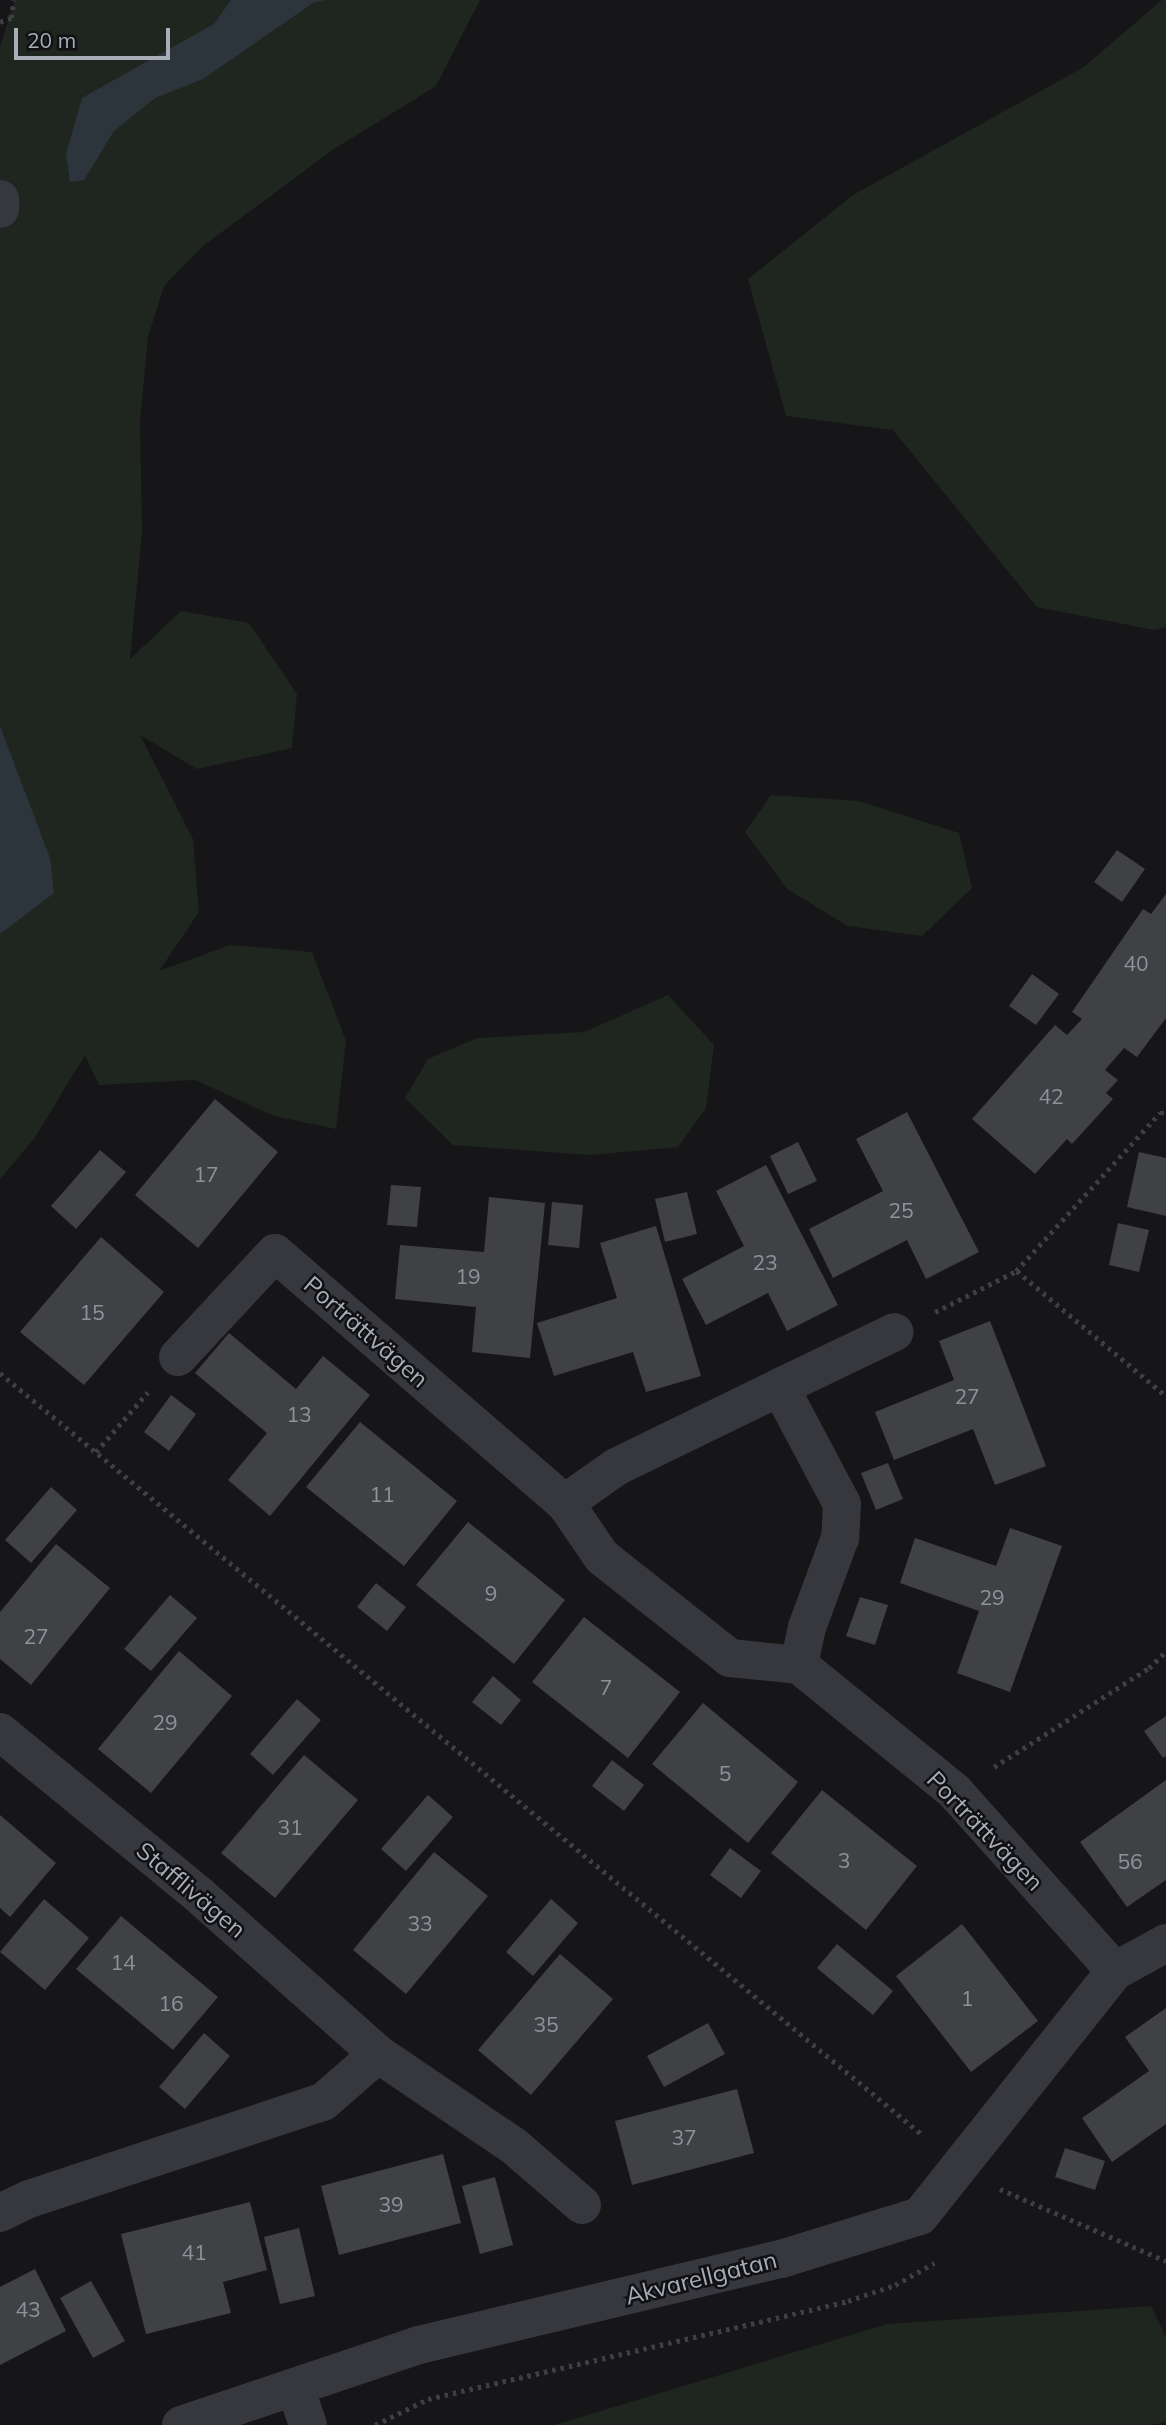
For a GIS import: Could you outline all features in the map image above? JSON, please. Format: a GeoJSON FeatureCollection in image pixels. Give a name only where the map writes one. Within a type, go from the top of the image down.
{"type":"FeatureCollection","features":[{"type":"Feature","properties":{"kind":"street"},"geometry":{"type":"LineString","coordinates":[[0,199],[0,209]]}},
{"type":"Feature","properties":{"kind":"street","name":"Porträttvägen"},"geometry":{"type":"LineString","coordinates":[[178,1357],[275,1253],[565,1503],[602,1557],[730,1658],[799,1665],[955,1792],[1115,1970]]}},
{"type":"Feature","properties":{"kind":"street"},"geometry":{"type":"LineString","coordinates":[[565,1503],[616,1467],[895,1332]]}},
{"type":"Feature","properties":{"kind":"street"},"geometry":{"type":"LineString","coordinates":[[780,1387],[842,1504],[840,1538],[807,1627],[799,1665]]}},
{"type":"Feature","properties":{"kind":"street","name":"Stafflivägen"},"geometry":{"type":"LineString","coordinates":[[0,1731],[199,1895],[378,2054],[514,2146],[582,2205]]}},
{"type":"Feature","properties":{"kind":"street"},"geometry":{"type":"LineString","coordinates":[[1115,1970],[1166,1943]]}},
{"type":"Feature","properties":{"kind":"street","name":"Akvarellgatan"},"geometry":{"type":"LineString","coordinates":[[181,2425],[419,2345],[781,2259],[920,2216],[1115,1970]]}},
{"type":"Feature","properties":{"kind":"street"},"geometry":{"type":"LineString","coordinates":[[0,2213],[29,2199],[323,2102],[378,2054]]}},
{"type":"Feature","properties":{"kind":"street"},"geometry":{"type":"LineString","coordinates":[[295,2387],[307,2425]]}},
{"type":"Feature","properties":{"kind":"path"},"geometry":{"type":"LineString","coordinates":[[0,22],[11,18],[14,0]]}},
{"type":"Feature","properties":{"kind":"path"},"geometry":{"type":"LineString","coordinates":[[895,1332],[1017,1271],[1160,1113],[1166,1113]]}},
{"type":"Feature","properties":{"kind":"path"},"geometry":{"type":"LineString","coordinates":[[1017,1271],[1166,1396]]}},
{"type":"Feature","properties":{"kind":"path"},"geometry":{"type":"LineString","coordinates":[[96,1452],[178,1357]]}},
{"type":"Feature","properties":{"kind":"path"},"geometry":{"type":"LineString","coordinates":[[0,1373],[961,2164],[997,2188],[1166,2261]]}},
{"type":"Feature","properties":{"kind":"path"},"geometry":{"type":"LineString","coordinates":[[955,1792],[1149,1668],[1166,1651]]}},
{"type":"Feature","properties":{"kind":"shaded area"},"geometry":{"type":"Polygon","coordinates":[[[15,0],[480,0],[436,86],[331,151],[203,246],[164,286],[148,337],[140,420],[142,533],[130,659],[181,611],[249,623],[297,694],[292,748],[197,769],[140,735],[193,839],[199,912],[159,971],[230,945],[312,952],[346,1041],[336,1129],[274,1116],[195,1080],[99,1085],[85,1055],[34,1139],[0,1179],[0,47],[15,0]]]}},
{"type":"Feature","properties":{"kind":"shaded area"},"geometry":{"type":"Polygon","coordinates":[[[231,0],[325,0],[313,3],[203,79],[155,98],[114,131],[84,180],[70,182],[66,154],[82,98],[214,24],[231,0]]]}},
{"type":"Feature","properties":{"kind":"shaded area"},"geometry":{"type":"Polygon","coordinates":[[[1162,0],[1166,0],[1166,627],[1154,630],[1037,607],[893,430],[786,416],[748,279],[853,195],[1084,67],[1162,0]]]}},
{"type":"Feature","properties":{"kind":"shaded area"},"geometry":{"type":"Polygon","coordinates":[[[0,726],[50,858],[54,893],[0,934],[0,726]]]}},
{"type":"Feature","properties":{"kind":"shaded area"},"geometry":{"type":"Polygon","coordinates":[[[771,795],[859,801],[959,833],[972,888],[922,936],[848,926],[787,889],[745,832],[771,795]]]}},
{"type":"Feature","properties":{"kind":"shaded area"},"geometry":{"type":"Polygon","coordinates":[[[668,995],[714,1045],[706,1108],[678,1147],[590,1155],[453,1145],[405,1098],[428,1059],[477,1038],[584,1032],[668,995]]]}},
{"type":"Feature","properties":{"kind":"shaded area"},"geometry":{"type":"Polygon","coordinates":[[[1151,2306],[1166,2337],[1166,2422],[1151,2425],[555,2425],[887,2324],[1151,2306]]]}},
{"type":"Feature","properties":{"kind":"building"},"geometry":{"type":"Polygon","coordinates":[[[1117,850],[1145,869],[1122,902],[1094,882],[1117,850]]]}},
{"type":"Feature","properties":{"kind":"building"},"geometry":{"type":"Polygon","coordinates":[[[1166,894],[1166,1018],[1137,1057],[1124,1048],[1105,1070],[1118,1080],[1106,1093],[1113,1099],[1072,1144],[1067,1139],[1035,1174],[972,1119],[1055,1025],[1067,1035],[1082,1019],[1072,1012],[1143,909],[1151,914],[1166,894]]]}},
{"type":"Feature","properties":{"kind":"building"},"geometry":{"type":"Polygon","coordinates":[[[1032,974],[1059,994],[1036,1025],[1009,1006],[1032,974]]]}},
{"type":"Feature","properties":{"kind":"building"},"geometry":{"type":"Polygon","coordinates":[[[215,1099],[278,1152],[198,1248],[135,1195],[215,1099]]]}},
{"type":"Feature","properties":{"kind":"building"},"geometry":{"type":"Polygon","coordinates":[[[907,1112],[979,1252],[926,1279],[907,1240],[833,1278],[809,1229],[883,1191],[856,1139],[907,1112]]]}},
{"type":"Feature","properties":{"kind":"building"},"geometry":{"type":"Polygon","coordinates":[[[798,1142],[817,1181],[788,1194],[770,1156],[798,1142]]]}},
{"type":"Feature","properties":{"kind":"building"},"geometry":{"type":"Polygon","coordinates":[[[100,1150],[126,1172],[76,1229],[51,1206],[100,1150]]]}},
{"type":"Feature","properties":{"kind":"building"},"geometry":{"type":"Polygon","coordinates":[[[1139,1152],[1166,1158],[1166,1216],[1127,1207],[1139,1152]]]}},
{"type":"Feature","properties":{"kind":"building"},"geometry":{"type":"Polygon","coordinates":[[[766,1165],[838,1305],[787,1331],[768,1293],[706,1325],[682,1279],[744,1246],[716,1191],[766,1165]]]}},
{"type":"Feature","properties":{"kind":"building"},"geometry":{"type":"Polygon","coordinates":[[[391,1185],[421,1187],[417,1227],[387,1225],[391,1185]]]}},
{"type":"Feature","properties":{"kind":"building"},"geometry":{"type":"Polygon","coordinates":[[[687,1192],[697,1234],[665,1242],[655,1199],[687,1192]]]}},
{"type":"Feature","properties":{"kind":"building"},"geometry":{"type":"Polygon","coordinates":[[[489,1197],[545,1203],[530,1358],[472,1352],[476,1307],[395,1299],[400,1245],[484,1252],[489,1197]]]}},
{"type":"Feature","properties":{"kind":"building"},"geometry":{"type":"Polygon","coordinates":[[[552,1202],[583,1205],[579,1248],[548,1245],[552,1202]]]}},
{"type":"Feature","properties":{"kind":"building"},"geometry":{"type":"Polygon","coordinates":[[[1118,1223],[1149,1230],[1139,1272],[1109,1265],[1118,1223]]]}},
{"type":"Feature","properties":{"kind":"building"},"geometry":{"type":"Polygon","coordinates":[[[656,1226],[701,1376],[646,1392],[633,1352],[554,1376],[537,1323],[617,1298],[600,1243],[656,1226]]]}},
{"type":"Feature","properties":{"kind":"building"},"geometry":{"type":"Polygon","coordinates":[[[101,1237],[164,1292],[84,1385],[20,1332],[101,1237]]]}},
{"type":"Feature","properties":{"kind":"building"},"geometry":{"type":"Polygon","coordinates":[[[990,1321],[1046,1466],[995,1485],[973,1429],[894,1460],[875,1412],[954,1380],[939,1341],[990,1321]]]}},
{"type":"Feature","properties":{"kind":"building"},"geometry":{"type":"Polygon","coordinates":[[[229,1333],[296,1389],[323,1356],[370,1395],[270,1516],[228,1480],[267,1433],[195,1373],[229,1333]]]}},
{"type":"Feature","properties":{"kind":"building"},"geometry":{"type":"Polygon","coordinates":[[[171,1395],[196,1414],[169,1451],[144,1432],[171,1395]]]}},
{"type":"Feature","properties":{"kind":"building"},"geometry":{"type":"Polygon","coordinates":[[[360,1422],[457,1501],[404,1566],[306,1487],[360,1422]]]}},
{"type":"Feature","properties":{"kind":"building"},"geometry":{"type":"Polygon","coordinates":[[[888,1463],[903,1499],[876,1510],[861,1473],[888,1463]]]}},
{"type":"Feature","properties":{"kind":"building"},"geometry":{"type":"Polygon","coordinates":[[[51,1487],[77,1510],[31,1563],[5,1540],[51,1487]]]}},
{"type":"Feature","properties":{"kind":"building"},"geometry":{"type":"Polygon","coordinates":[[[468,1522],[565,1600],[514,1664],[416,1585],[468,1522]]]}},
{"type":"Feature","properties":{"kind":"building"},"geometry":{"type":"Polygon","coordinates":[[[1010,1528],[1062,1546],[1010,1692],[957,1673],[979,1611],[900,1583],[915,1538],[996,1566],[1010,1528]]]}},
{"type":"Feature","properties":{"kind":"building"},"geometry":{"type":"Polygon","coordinates":[[[56,1544],[110,1588],[31,1685],[0,1659],[0,1612],[56,1544]]]}},
{"type":"Feature","properties":{"kind":"building"},"geometry":{"type":"Polygon","coordinates":[[[376,1583],[406,1607],[387,1631],[357,1607],[376,1583]]]}},
{"type":"Feature","properties":{"kind":"building"},"geometry":{"type":"Polygon","coordinates":[[[170,1595],[197,1618],[151,1671],[124,1649],[170,1595]]]}},
{"type":"Feature","properties":{"kind":"building"},"geometry":{"type":"Polygon","coordinates":[[[860,1597],[888,1605],[875,1645],[846,1636],[860,1597]]]}},
{"type":"Feature","properties":{"kind":"building"},"geometry":{"type":"Polygon","coordinates":[[[584,1617],[680,1692],[628,1758],[532,1682],[584,1617]]]}},
{"type":"Feature","properties":{"kind":"building"},"geometry":{"type":"Polygon","coordinates":[[[179,1651],[232,1696],[151,1793],[98,1749],[179,1651]]]}},
{"type":"Feature","properties":{"kind":"building"},"geometry":{"type":"Polygon","coordinates":[[[493,1676],[521,1700],[501,1725],[472,1702],[493,1676]]]}},
{"type":"Feature","properties":{"kind":"building"},"geometry":{"type":"Polygon","coordinates":[[[297,1699],[321,1720],[273,1775],[250,1754],[297,1699]]]}},
{"type":"Feature","properties":{"kind":"building"},"geometry":{"type":"Polygon","coordinates":[[[703,1703],[798,1782],[748,1843],[652,1764],[703,1703]]]}},
{"type":"Feature","properties":{"kind":"building"},"geometry":{"type":"Polygon","coordinates":[[[1166,1716],[1166,1756],[1163,1758],[1144,1731],[1166,1716]]]}},
{"type":"Feature","properties":{"kind":"building"},"geometry":{"type":"Polygon","coordinates":[[[304,1755],[358,1800],[275,1898],[221,1853],[304,1755]]]}},
{"type":"Feature","properties":{"kind":"building"},"geometry":{"type":"Polygon","coordinates":[[[612,1760],[644,1785],[624,1811],[592,1786],[612,1760]]]}},
{"type":"Feature","properties":{"kind":"building"},"geometry":{"type":"Polygon","coordinates":[[[1166,1780],[1166,1880],[1127,1907],[1080,1842],[1166,1780]]]}},
{"type":"Feature","properties":{"kind":"building"},"geometry":{"type":"Polygon","coordinates":[[[822,1790],[917,1866],[866,1930],[771,1853],[822,1790]]]}},
{"type":"Feature","properties":{"kind":"building"},"geometry":{"type":"Polygon","coordinates":[[[428,1795],[453,1817],[406,1871],[381,1849],[428,1795]]]}},
{"type":"Feature","properties":{"kind":"building"},"geometry":{"type":"Polygon","coordinates":[[[0,1815],[56,1863],[10,1917],[0,1908],[0,1815]]]}},
{"type":"Feature","properties":{"kind":"building"},"geometry":{"type":"Polygon","coordinates":[[[730,1848],[761,1871],[741,1898],[710,1875],[730,1848]]]}},
{"type":"Feature","properties":{"kind":"building"},"geometry":{"type":"Polygon","coordinates":[[[434,1852],[488,1896],[406,1994],[353,1950],[434,1852]]]}},
{"type":"Feature","properties":{"kind":"building"},"geometry":{"type":"Polygon","coordinates":[[[44,1899],[89,1938],[45,1990],[0,1952],[44,1899]]]}},
{"type":"Feature","properties":{"kind":"building"},"geometry":{"type":"Polygon","coordinates":[[[551,1899],[578,1923],[533,1976],[506,1952],[551,1899]]]}},
{"type":"Feature","properties":{"kind":"building"},"geometry":{"type":"Polygon","coordinates":[[[121,1916],[218,1997],[173,2050],[76,1969],[121,1916]]]}},
{"type":"Feature","properties":{"kind":"building"},"geometry":{"type":"Polygon","coordinates":[[[962,1924],[1038,2021],[971,2072],[896,1976],[962,1924]]]}},
{"type":"Feature","properties":{"kind":"building"},"geometry":{"type":"Polygon","coordinates":[[[837,1944],[893,1991],[873,2015],[817,1968],[837,1944]]]}},
{"type":"Feature","properties":{"kind":"building"},"geometry":{"type":"Polygon","coordinates":[[[560,1954],[613,1999],[531,2095],[478,2050],[560,1954]]]}},
{"type":"Feature","properties":{"kind":"building"},"geometry":{"type":"Polygon","coordinates":[[[1166,2008],[1166,2124],[1112,2162],[1082,2118],[1149,2071],[1125,2037],[1166,2008]]]}},
{"type":"Feature","properties":{"kind":"building"},"geometry":{"type":"Polygon","coordinates":[[[708,2023],[725,2054],[664,2087],[647,2056],[708,2023]]]}},
{"type":"Feature","properties":{"kind":"building"},"geometry":{"type":"Polygon","coordinates":[[[204,2033],[230,2056],[185,2109],[159,2087],[204,2033]]]}},
{"type":"Feature","properties":{"kind":"building"},"geometry":{"type":"Polygon","coordinates":[[[737,2089],[754,2153],[632,2185],[615,2121],[737,2089]]]}},
{"type":"Feature","properties":{"kind":"building"},"geometry":{"type":"Polygon","coordinates":[[[1065,2148],[1105,2161],[1095,2190],[1055,2177],[1065,2148]]]}},
{"type":"Feature","properties":{"kind":"building"},"geometry":{"type":"Polygon","coordinates":[[[443,2154],[461,2223],[339,2255],[321,2186],[443,2154]]]}},
{"type":"Feature","properties":{"kind":"building"},"geometry":{"type":"Polygon","coordinates":[[[495,2177],[513,2245],[480,2254],[462,2186],[495,2177]]]}},
{"type":"Feature","properties":{"kind":"building"},"geometry":{"type":"Polygon","coordinates":[[[250,2202],[267,2270],[223,2282],[231,2313],[146,2334],[121,2234],[250,2202]]]}},
{"type":"Feature","properties":{"kind":"building"},"geometry":{"type":"Polygon","coordinates":[[[299,2228],[315,2296],[280,2304],[264,2237],[299,2228]]]}},
{"type":"Feature","properties":{"kind":"building"},"geometry":{"type":"Polygon","coordinates":[[[35,2269],[66,2331],[0,2365],[0,2287],[35,2269]]]}},
{"type":"Feature","properties":{"kind":"building"},"geometry":{"type":"Polygon","coordinates":[[[91,2281],[125,2341],[93,2358],[60,2298],[91,2281]]]}}]}
